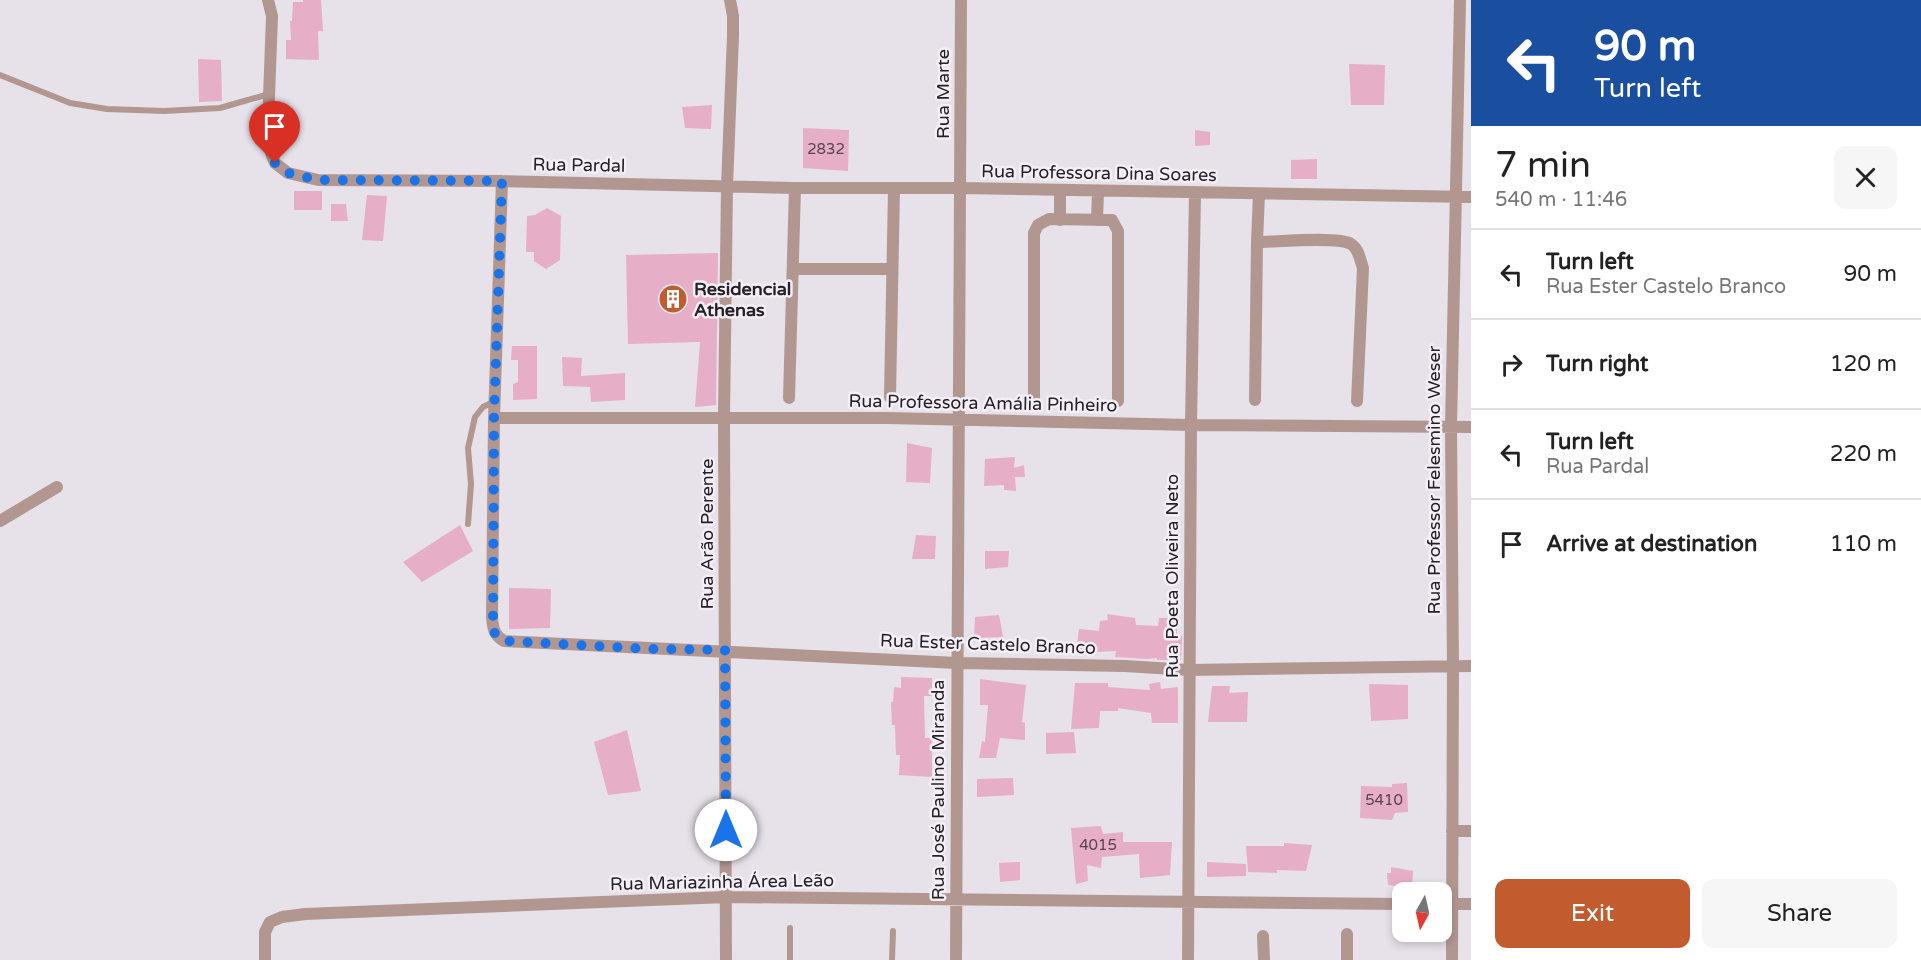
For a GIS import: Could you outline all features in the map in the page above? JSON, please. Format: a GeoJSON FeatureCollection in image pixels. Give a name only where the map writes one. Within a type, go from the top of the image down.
{"type":"FeatureCollection","features":[{"type":"Feature","properties":{"kind":"street","name":"Rua Pardal"},"geometry":{"type":"LineString","coordinates":[[268,0],[272,16],[268,124],[271,153],[275,163],[298,177],[334,181],[502,181],[727,186]]}},
{"type":"Feature","properties":{"kind":"street","name":"Rua Arão Perente"},"geometry":{"type":"LineString","coordinates":[[726,960],[724,417],[727,186],[733,26],[730,0]]}},
{"type":"Feature","properties":{"kind":"street","name":"Rua Marte"},"geometry":{"type":"LineString","coordinates":[[961,188],[962,0]]}},
{"type":"Feature","properties":{"kind":"street","name":"Rua Professor Felesmino Weser"},"geometry":{"type":"LineString","coordinates":[[1449,882],[1452,831],[1453,666],[1451,427],[1460,0]]}},
{"type":"Feature","properties":{"kind":"street"},"geometry":{"type":"LineString","coordinates":[[494,418],[502,181]]}},
{"type":"Feature","properties":{"kind":"street","name":"Rua Professora Dina Soares"},"geometry":{"type":"LineString","coordinates":[[727,186],[1471,197]]}},
{"type":"Feature","properties":{"kind":"street"},"geometry":{"type":"LineString","coordinates":[[789,398],[795,188]]}},
{"type":"Feature","properties":{"kind":"street","name":"Rua José Paulino Miranda"},"geometry":{"type":"LineString","coordinates":[[956,960],[961,188]]}},
{"type":"Feature","properties":{"kind":"street"},"geometry":{"type":"LineString","coordinates":[[890,397],[894,189]]}},
{"type":"Feature","properties":{"kind":"street"},"geometry":{"type":"LineString","coordinates":[[1060,191],[1060,220]]}},
{"type":"Feature","properties":{"kind":"street"},"geometry":{"type":"LineString","coordinates":[[1097,220],[1098,191]]}},
{"type":"Feature","properties":{"kind":"street","name":"Rua Poeta Oliveira Neto"},"geometry":{"type":"LineString","coordinates":[[1188,960],[1191,425],[1195,193]]}},
{"type":"Feature","properties":{"kind":"street"},"geometry":{"type":"LineString","coordinates":[[1255,400],[1259,194]]}},
{"type":"Feature","properties":{"kind":"street"},"geometry":{"type":"LineString","coordinates":[[1034,401],[1034,233],[1038,225],[1049,219],[1112,220],[1118,231],[1118,401]]}},
{"type":"Feature","properties":{"kind":"street"},"geometry":{"type":"LineString","coordinates":[[1257,242],[1335,241],[1351,244],[1358,251],[1363,268],[1363,283],[1357,401]]}},
{"type":"Feature","properties":{"kind":"street"},"geometry":{"type":"LineString","coordinates":[[793,269],[892,269]]}},
{"type":"Feature","properties":{"kind":"street","name":"Rua Professora Amália Pinheiro"},"geometry":{"type":"LineString","coordinates":[[494,418],[724,417],[1471,427]]}},
{"type":"Feature","properties":{"kind":"street","name":"Rua Ester Castelo Branco"},"geometry":{"type":"LineString","coordinates":[[494,418],[492,617],[493,631],[504,641],[957,663],[1102,665],[1190,670],[1471,666]]}},
{"type":"Feature","properties":{"kind":"street"},"geometry":{"type":"LineString","coordinates":[[0,521],[57,487]]}},
{"type":"Feature","properties":{"kind":"street"},"geometry":{"type":"LineString","coordinates":[[1452,831],[1471,831]]}},
{"type":"Feature","properties":{"kind":"street","name":"Rua Mariazinha Área Leão"},"geometry":{"type":"LineString","coordinates":[[265,960],[265,932],[270,922],[305,915],[726,897],[1392,904]]}},
{"type":"Feature","properties":{"kind":"street"},"geometry":{"type":"LineString","coordinates":[[1452,904],[1471,904]]}},
{"type":"Feature","properties":{"kind":"street"},"geometry":{"type":"LineString","coordinates":[[1347,934],[1347,960]]}},
{"type":"Feature","properties":{"kind":"street"},"geometry":{"type":"LineString","coordinates":[[1263,936],[1264,960]]}},
{"type":"Feature","properties":{"kind":"street","name":"Rua Professor Felesmino Weser"},"geometry":{"type":"LineString","coordinates":[[1450,942],[1452,960]]}},
{"type":"Feature","properties":{"kind":"lane"},"geometry":{"type":"LineString","coordinates":[[0,75],[70,103],[107,109],[164,111],[220,108],[269,94]]}},
{"type":"Feature","properties":{"kind":"lane"},"geometry":{"type":"LineString","coordinates":[[468,524],[471,484],[468,448],[475,417],[483,407],[495,400]]}},
{"type":"Feature","properties":{"kind":"lane"},"geometry":{"type":"LineString","coordinates":[[790,928],[790,960]]}},
{"type":"Feature","properties":{"kind":"lane"},"geometry":{"type":"LineString","coordinates":[[892,960],[893,931]]}},
{"type":"Feature","properties":{"kind":"building"},"geometry":{"type":"Polygon","coordinates":[[[303,0],[321,0],[323,31],[318,31],[319,60],[286,59],[286,40],[291,40],[290,21],[292,21],[293,2],[303,2],[303,0]]]}},
{"type":"Feature","properties":{"kind":"building"},"geometry":{"type":"Polygon","coordinates":[[[198,59],[221,60],[222,101],[199,102],[198,59]]]}},
{"type":"Feature","properties":{"kind":"building"},"geometry":{"type":"Polygon","coordinates":[[[1349,64],[1385,65],[1384,105],[1351,105],[1349,64]]]}},
{"type":"Feature","properties":{"kind":"building"},"geometry":{"type":"Polygon","coordinates":[[[712,105],[711,129],[685,128],[682,107],[712,105]]]}},
{"type":"Feature","properties":{"kind":"building"},"geometry":{"type":"Polygon","coordinates":[[[803,128],[849,130],[848,171],[803,168],[803,128]]]}},
{"type":"Feature","properties":{"kind":"building"},"geometry":{"type":"Polygon","coordinates":[[[1195,130],[1210,132],[1210,145],[1195,146],[1195,130]]]}},
{"type":"Feature","properties":{"kind":"building"},"geometry":{"type":"Polygon","coordinates":[[[1317,159],[1317,179],[1291,179],[1291,160],[1317,159]]]}},
{"type":"Feature","properties":{"kind":"building"},"geometry":{"type":"Polygon","coordinates":[[[294,191],[322,191],[322,210],[294,210],[294,191]]]}},
{"type":"Feature","properties":{"kind":"building"},"geometry":{"type":"Polygon","coordinates":[[[367,195],[387,196],[383,241],[362,240],[367,195]]]}},
{"type":"Feature","properties":{"kind":"building"},"geometry":{"type":"Polygon","coordinates":[[[331,204],[346,204],[348,221],[331,221],[331,204]]]}},
{"type":"Feature","properties":{"kind":"building"},"geometry":{"type":"Polygon","coordinates":[[[547,208],[561,216],[560,260],[546,269],[534,261],[534,252],[526,252],[527,216],[535,215],[547,208]]]}},
{"type":"Feature","properties":{"kind":"building","name":"Residencial Athenas"},"geometry":{"type":"Polygon","coordinates":[[[718,253],[716,405],[695,407],[700,342],[628,344],[626,255],[718,253]]]}},
{"type":"Feature","properties":{"kind":"building"},"geometry":{"type":"Polygon","coordinates":[[[512,346],[537,346],[537,399],[513,400],[513,384],[518,382],[518,360],[511,360],[512,346]]]}},
{"type":"Feature","properties":{"kind":"building"},"geometry":{"type":"Polygon","coordinates":[[[562,357],[582,358],[581,376],[625,373],[625,400],[591,402],[590,387],[563,386],[562,357]]]}},
{"type":"Feature","properties":{"kind":"building"},"geometry":{"type":"Polygon","coordinates":[[[907,443],[932,448],[930,483],[906,482],[907,443]]]}},
{"type":"Feature","properties":{"kind":"building"},"geometry":{"type":"Polygon","coordinates":[[[1015,457],[1014,468],[1024,465],[1025,477],[1015,477],[1016,491],[1004,490],[1004,485],[984,486],[985,459],[1015,457]]]}},
{"type":"Feature","properties":{"kind":"building"},"geometry":{"type":"Polygon","coordinates":[[[460,525],[473,551],[422,582],[403,562],[460,525]]]}},
{"type":"Feature","properties":{"kind":"building"},"geometry":{"type":"Polygon","coordinates":[[[916,535],[936,536],[935,559],[912,559],[916,535]]]}},
{"type":"Feature","properties":{"kind":"building"},"geometry":{"type":"Polygon","coordinates":[[[985,551],[1009,551],[1008,567],[985,569],[985,551]]]}},
{"type":"Feature","properties":{"kind":"building"},"geometry":{"type":"Polygon","coordinates":[[[509,588],[551,589],[550,628],[509,629],[509,588]]]}},
{"type":"Feature","properties":{"kind":"building"},"geometry":{"type":"Polygon","coordinates":[[[1107,614],[1135,618],[1136,625],[1158,626],[1159,618],[1177,618],[1177,636],[1182,636],[1181,660],[1115,657],[1116,651],[1076,653],[1079,629],[1099,631],[1100,621],[1108,620],[1107,614]]]}},
{"type":"Feature","properties":{"kind":"building"},"geometry":{"type":"Polygon","coordinates":[[[999,615],[1003,637],[974,638],[975,617],[999,615]]]}},
{"type":"Feature","properties":{"kind":"building"},"geometry":{"type":"Polygon","coordinates":[[[901,677],[932,678],[932,696],[924,696],[925,738],[932,738],[932,777],[899,775],[900,755],[896,755],[895,725],[892,725],[891,702],[893,702],[894,687],[901,688],[901,677]]]}},
{"type":"Feature","properties":{"kind":"building"},"geometry":{"type":"Polygon","coordinates":[[[980,679],[1026,685],[1022,722],[1025,723],[1025,740],[1000,738],[996,758],[979,758],[982,741],[985,742],[988,705],[980,705],[980,679]]]}},
{"type":"Feature","properties":{"kind":"building"},"geometry":{"type":"Polygon","coordinates":[[[1160,682],[1161,689],[1178,687],[1178,723],[1152,723],[1151,713],[1118,708],[1118,711],[1100,711],[1099,728],[1071,729],[1075,683],[1108,683],[1108,687],[1150,690],[1149,684],[1160,682]]]}},
{"type":"Feature","properties":{"kind":"building"},"geometry":{"type":"Polygon","coordinates":[[[1369,684],[1408,685],[1408,719],[1371,721],[1369,684]]]}},
{"type":"Feature","properties":{"kind":"building"},"geometry":{"type":"Polygon","coordinates":[[[1212,686],[1230,686],[1229,693],[1248,692],[1247,722],[1208,722],[1212,686]]]}},
{"type":"Feature","properties":{"kind":"building"},"geometry":{"type":"Polygon","coordinates":[[[627,730],[641,791],[608,795],[594,742],[627,730]]]}},
{"type":"Feature","properties":{"kind":"building"},"geometry":{"type":"Polygon","coordinates":[[[1074,732],[1076,753],[1046,754],[1046,733],[1074,732]]]}},
{"type":"Feature","properties":{"kind":"building"},"geometry":{"type":"Polygon","coordinates":[[[1013,778],[1014,795],[977,797],[977,779],[1013,778]]]}},
{"type":"Feature","properties":{"kind":"building"},"geometry":{"type":"Polygon","coordinates":[[[1407,783],[1408,812],[1395,813],[1392,820],[1360,818],[1361,786],[1392,787],[1392,784],[1407,783]]]}},
{"type":"Feature","properties":{"kind":"building"},"geometry":{"type":"Polygon","coordinates":[[[1101,826],[1103,834],[1123,832],[1123,842],[1172,842],[1170,875],[1140,878],[1139,854],[1102,857],[1101,868],[1087,865],[1088,881],[1076,884],[1071,828],[1101,826]]]}},
{"type":"Feature","properties":{"kind":"building"},"geometry":{"type":"Polygon","coordinates":[[[1284,843],[1312,845],[1306,871],[1248,872],[1246,846],[1284,846],[1284,843]]]}},
{"type":"Feature","properties":{"kind":"building"},"geometry":{"type":"Polygon","coordinates":[[[1020,862],[1020,880],[1000,882],[999,863],[1020,862]]]}},
{"type":"Feature","properties":{"kind":"building"},"geometry":{"type":"Polygon","coordinates":[[[1207,862],[1246,864],[1246,876],[1207,877],[1207,862]]]}},
{"type":"Feature","properties":{"kind":"building"},"geometry":{"type":"Polygon","coordinates":[[[1391,867],[1413,871],[1412,882],[1392,882],[1392,886],[1388,885],[1387,873],[1391,873],[1391,867]]]}},
{"type":"Feature","properties":{"kind":"place","name":"Residencial Athenas"},"geometry":{"type":"Point","coordinates":[673,299]}},
{"type":"Feature","properties":{"kind":"route"},"geometry":{"type":"LineString","coordinates":[[275,163],[298,177],[318,180],[502,181],[494,418],[493,631],[504,641],[650,649],[725,650],[726,830]]}}]}
